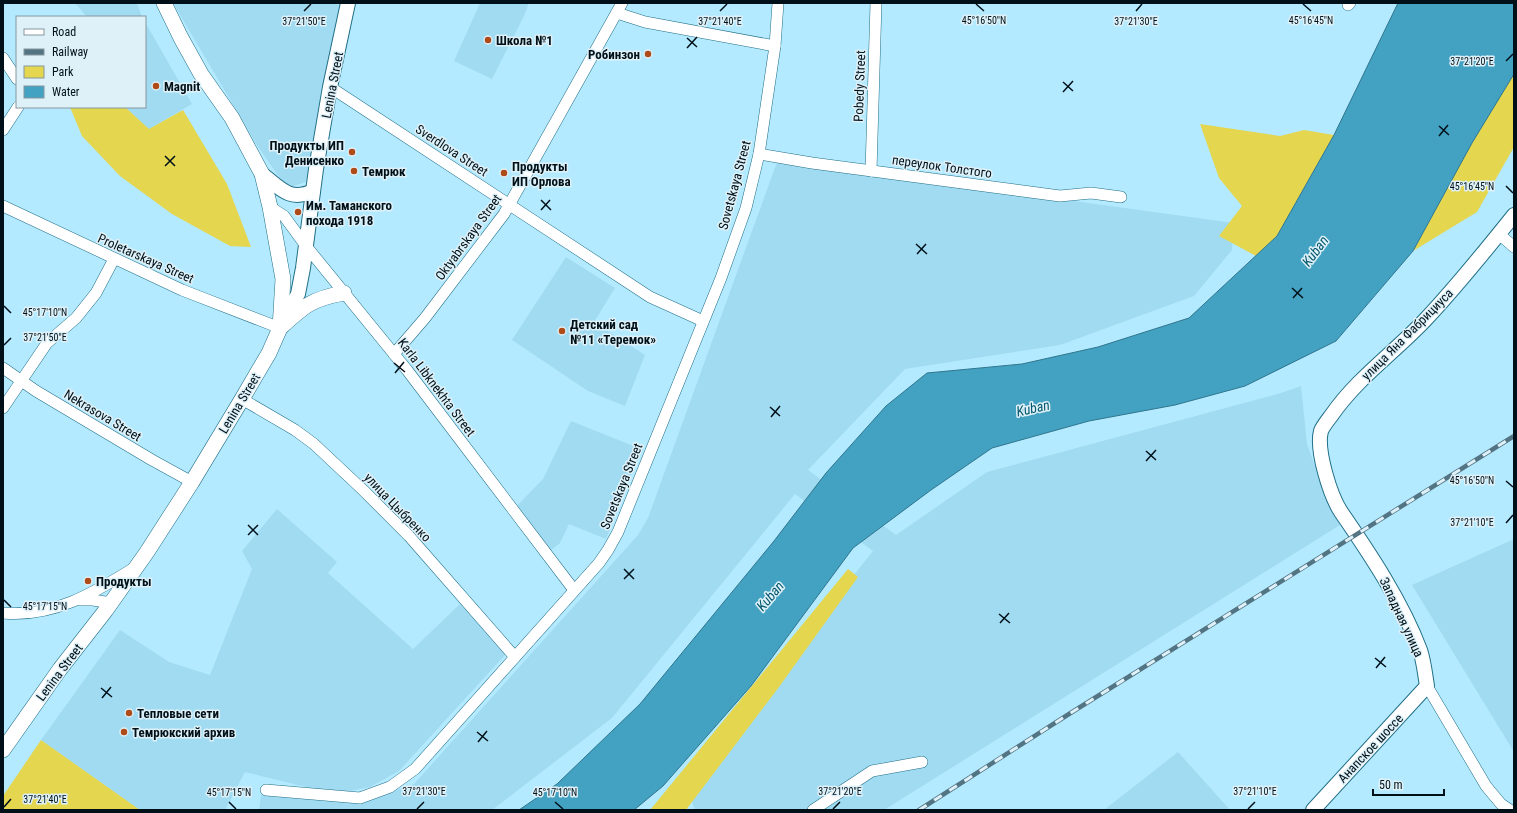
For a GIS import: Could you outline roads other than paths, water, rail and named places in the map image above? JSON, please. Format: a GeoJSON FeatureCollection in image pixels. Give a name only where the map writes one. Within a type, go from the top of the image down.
{"type":"FeatureCollection","features":[{"type":"Feature","properties":{"kind":"main road"},"geometry":{"type":"LineString","coordinates":[[164,3],[195,62],[232,118],[262,174],[270,207],[283,278],[280,328]]}},
{"type":"Feature","properties":{"kind":"main road"},"geometry":{"type":"LineString","coordinates":[[280,328],[301,309],[314,300],[344,293]]}},
{"type":"Feature","properties":{"kind":"main road","name":"Lenina Street"},"geometry":{"type":"LineString","coordinates":[[3,750],[60,669],[111,603],[137,566],[192,482],[242,399],[269,353],[280,328]]}},
{"type":"Feature","properties":{"kind":"street","name":"Lenina Street"},"geometry":{"type":"LineString","coordinates":[[280,328],[298,294],[330,87],[348,3]]}},
{"type":"Feature","properties":{"kind":"street","name":"Sovetskaya Street"},"geometry":{"type":"LineString","coordinates":[[266,790],[360,798],[390,787],[415,769],[599,563],[608,550],[618,532],[721,278],[746,208],[759,154],[775,46],[778,3]]}},
{"type":"Feature","properties":{"kind":"street","name":"Pobedy Street"},"geometry":{"type":"LineString","coordinates":[[871,171],[876,3]]}},
{"type":"Feature","properties":{"kind":"street"},"geometry":{"type":"LineString","coordinates":[[620,8],[645,22],[775,46]]}},
{"type":"Feature","properties":{"kind":"street","name":"Oktyabrskaya Street"},"geometry":{"type":"LineString","coordinates":[[394,354],[426,318],[510,205],[620,8]]}},
{"type":"Feature","properties":{"kind":"street"},"geometry":{"type":"LineString","coordinates":[[3,58],[16,78]]}},
{"type":"Feature","properties":{"kind":"street","name":"Sverdlova Street"},"geometry":{"type":"LineString","coordinates":[[330,87],[650,297],[703,321]]}},
{"type":"Feature","properties":{"kind":"street"},"geometry":{"type":"LineString","coordinates":[[3,130],[17,108]]}},
{"type":"Feature","properties":{"kind":"street","name":"переулок Толстого"},"geometry":{"type":"LineString","coordinates":[[759,154],[812,163],[1060,196],[1091,193],[1121,197]]}},
{"type":"Feature","properties":{"kind":"street"},"geometry":{"type":"LineString","coordinates":[[262,174],[282,190],[293,196],[303,196],[313,191]]}},
{"type":"Feature","properties":{"kind":"street","name":"Proletarskaya Street"},"geometry":{"type":"LineString","coordinates":[[3,206],[182,290],[280,328]]}},
{"type":"Feature","properties":{"kind":"street","name":"Karla Libknekhta Street"},"geometry":{"type":"LineString","coordinates":[[270,207],[284,216],[306,246],[394,354],[574,590]]}},
{"type":"Feature","properties":{"kind":"street","name":"улица Яна Фабрициуса"},"geometry":{"type":"LineString","coordinates":[[1323,461],[1321,449],[1321,430],[1340,403],[1355,386],[1425,320],[1514,215]]}},
{"type":"Feature","properties":{"kind":"street"},"geometry":{"type":"LineString","coordinates":[[1499,234],[1514,247]]}},
{"type":"Feature","properties":{"kind":"street"},"geometry":{"type":"LineString","coordinates":[[3,408],[47,343],[76,318],[96,293],[114,259]]}},
{"type":"Feature","properties":{"kind":"street","name":"Nekrasova Street"},"geometry":{"type":"LineString","coordinates":[[3,368],[36,391],[192,482]]}},
{"type":"Feature","properties":{"kind":"street","name":"улица Цыбренко"},"geometry":{"type":"LineString","coordinates":[[242,399],[295,430],[320,449],[409,536],[515,657]]}},
{"type":"Feature","properties":{"kind":"street","name":"Западная улица"},"geometry":{"type":"LineString","coordinates":[[1323,461],[1326,476],[1337,507],[1387,582],[1420,650],[1427,686],[1486,786],[1501,804],[1510,810]]}},
{"type":"Feature","properties":{"kind":"street"},"geometry":{"type":"LineString","coordinates":[[3,613],[27,613],[52,609],[77,600],[100,589],[137,566]]}},
{"type":"Feature","properties":{"kind":"street"},"geometry":{"type":"LineString","coordinates":[[77,600],[93,600],[111,603]]}},
{"type":"Feature","properties":{"kind":"street","name":"Анапское шоссе"},"geometry":{"type":"LineString","coordinates":[[1313,810],[1427,686]]}},
{"type":"Feature","properties":{"kind":"street"},"geometry":{"type":"LineString","coordinates":[[813,810],[872,771],[922,762]]}},
{"type":"Feature","properties":{"kind":"water","name":"Kuban"},"geometry":{"type":"Polygon","coordinates":[[[1398,3],[1514,3],[1514,74],[1472,143],[1413,251],[1336,341],[1245,386],[1175,405],[1089,421],[992,448],[931,490],[853,548],[751,686],[663,786],[634,810],[519,810],[557,784],[640,704],[774,541],[826,473],[886,406],[927,373],[1022,364],[1098,347],[1189,318],[1277,236],[1334,135],[1398,3]]]}},
{"type":"Feature","properties":{"kind":"railway"},"geometry":{"type":"LineString","coordinates":[[919,810],[1069,714],[1514,436]]}},
{"type":"Feature","properties":{"kind":"place","name":"Школа №1"},"geometry":{"type":"Point","coordinates":[488,40]}},
{"type":"Feature","properties":{"kind":"place","name":"Робинзон"},"geometry":{"type":"Point","coordinates":[648,54]}},
{"type":"Feature","properties":{"kind":"place","name":"Magnit"},"geometry":{"type":"Point","coordinates":[156,86]}},
{"type":"Feature","properties":{"kind":"place","name":"Продукты ИП Денисенко"},"geometry":{"type":"Point","coordinates":[352,152]}},
{"type":"Feature","properties":{"kind":"place","name":"Темрюк"},"geometry":{"type":"Point","coordinates":[354,171]}},
{"type":"Feature","properties":{"kind":"place","name":"Продукты ИП Орлова"},"geometry":{"type":"Point","coordinates":[504,173]}},
{"type":"Feature","properties":{"kind":"place","name":"Им. Таманского похода 1918"},"geometry":{"type":"Point","coordinates":[298,212]}},
{"type":"Feature","properties":{"kind":"place","name":"Детский сад №11 «Теремок»"},"geometry":{"type":"Point","coordinates":[562,331]}},
{"type":"Feature","properties":{"kind":"place","name":"Продукты"},"geometry":{"type":"Point","coordinates":[88,581]}},
{"type":"Feature","properties":{"kind":"place","name":"Тепловые сети"},"geometry":{"type":"Point","coordinates":[129,713]}},
{"type":"Feature","properties":{"kind":"place","name":"Темрюкский архив"},"geometry":{"type":"Point","coordinates":[124,732]}}]}
